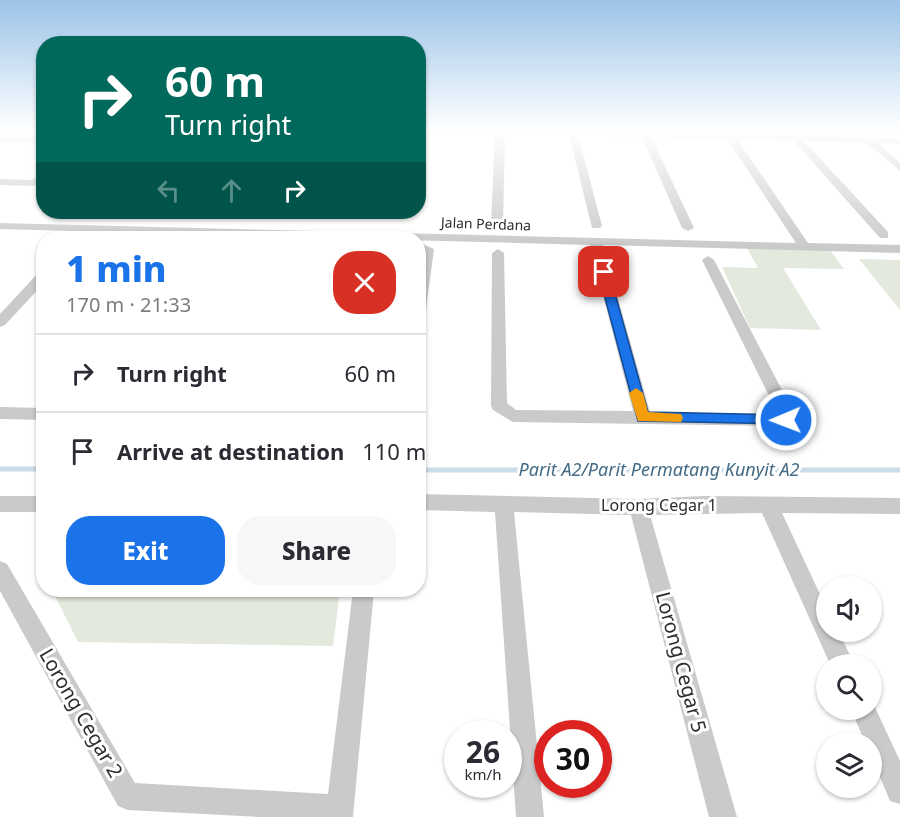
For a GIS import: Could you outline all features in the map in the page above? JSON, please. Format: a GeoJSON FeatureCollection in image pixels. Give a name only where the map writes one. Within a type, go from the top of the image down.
{"type":"FeatureCollection","features":[{"type":"Feature","properties":{"kind":"street"},"geometry":{"type":"LineString","coordinates":[[497,224],[498,170]]}},
{"type":"Feature","properties":{"kind":"street"},"geometry":{"type":"LineString","coordinates":[[581,170],[596,226]]}},
{"type":"Feature","properties":{"kind":"street"},"geometry":{"type":"LineString","coordinates":[[662,170],[688,228]]}},
{"type":"Feature","properties":{"kind":"street"},"geometry":{"type":"LineString","coordinates":[[752,170],[804,246]]}},
{"type":"Feature","properties":{"kind":"street"},"geometry":{"type":"LineString","coordinates":[[825,170],[884,235]]}},
{"type":"Feature","properties":{"kind":"street"},"geometry":{"type":"LineString","coordinates":[[0,182],[36,182]]}},
{"type":"Feature","properties":{"kind":"street","name":"Jalan Perdana"},"geometry":{"type":"LineString","coordinates":[[0,226],[112,231]]}},
{"type":"Feature","properties":{"kind":"street"},"geometry":{"type":"LineString","coordinates":[[0,236],[36,237]]}},
{"type":"Feature","properties":{"kind":"street","name":"Jalan Perdana"},"geometry":{"type":"LineString","coordinates":[[426,240],[900,249]]}},
{"type":"Feature","properties":{"kind":"street"},"geometry":{"type":"LineString","coordinates":[[596,243],[643,418]]}},
{"type":"Feature","properties":{"kind":"street"},"geometry":{"type":"LineString","coordinates":[[426,248],[428,249],[426,263]]}},
{"type":"Feature","properties":{"kind":"street"},"geometry":{"type":"LineString","coordinates":[[498,253],[499,406],[513,416],[786,420],[788,415],[708,260]]}},
{"type":"Feature","properties":{"kind":"street"},"geometry":{"type":"LineString","coordinates":[[0,322],[36,284]]}},
{"type":"Feature","properties":{"kind":"street"},"geometry":{"type":"LineString","coordinates":[[0,413],[36,414]]}},
{"type":"Feature","properties":{"kind":"street","name":"Lorong Cegar 1"},"geometry":{"type":"LineString","coordinates":[[426,502],[638,507],[768,504],[900,506]]}},
{"type":"Feature","properties":{"kind":"street"},"geometry":{"type":"LineString","coordinates":[[0,504],[36,504]]}},
{"type":"Feature","properties":{"kind":"street"},"geometry":{"type":"LineString","coordinates":[[504,504],[530,817]]}},
{"type":"Feature","properties":{"kind":"street"},"geometry":{"type":"LineString","coordinates":[[768,504],[816,607]]}},
{"type":"Feature","properties":{"kind":"street","name":"Lorong Cegar 5"},"geometry":{"type":"LineString","coordinates":[[638,507],[723,817]]}},
{"type":"Feature","properties":{"kind":"street","name":"Lorong Cegar 2"},"geometry":{"type":"LineString","coordinates":[[0,571],[128,796],[340,812]]}},
{"type":"Feature","properties":{"kind":"street"},"geometry":{"type":"LineString","coordinates":[[340,812],[363,597]]}},
{"type":"Feature","properties":{"kind":"street"},"geometry":{"type":"LineString","coordinates":[[868,720],[900,791]]}},
{"type":"Feature","properties":{"kind":"shaded area"},"geometry":{"type":"Polygon","coordinates":[[[747,248],[830,250],[844,269],[783,268],[821,330],[750,328],[722,267],[758,268],[747,248]]]}},
{"type":"Feature","properties":{"kind":"shaded area"},"geometry":{"type":"Polygon","coordinates":[[[859,259],[900,260],[900,310],[859,259]]]}},
{"type":"Feature","properties":{"kind":"shaded area"},"geometry":{"type":"Polygon","coordinates":[[[56,597],[339,597],[333,646],[78,642],[56,597]]]}},
{"type":"Feature","properties":{"kind":"waterway","name":"Parit A2/Parit Permatang Kunyit A2"},"geometry":{"type":"LineString","coordinates":[[0,469],[36,469]]}},
{"type":"Feature","properties":{"kind":"waterway","name":"Parit A2/Parit Permatang Kunyit A2"},"geometry":{"type":"LineString","coordinates":[[426,470],[900,470]]}},
{"type":"Feature","properties":{"kind":"slow traffic"},"geometry":{"type":"LineString","coordinates":[[636,393],[643,418],[676,418]]}},
{"type":"Feature","properties":{"kind":"route"},"geometry":{"type":"LineString","coordinates":[[604,272],[643,418],[786,420]]}}]}
